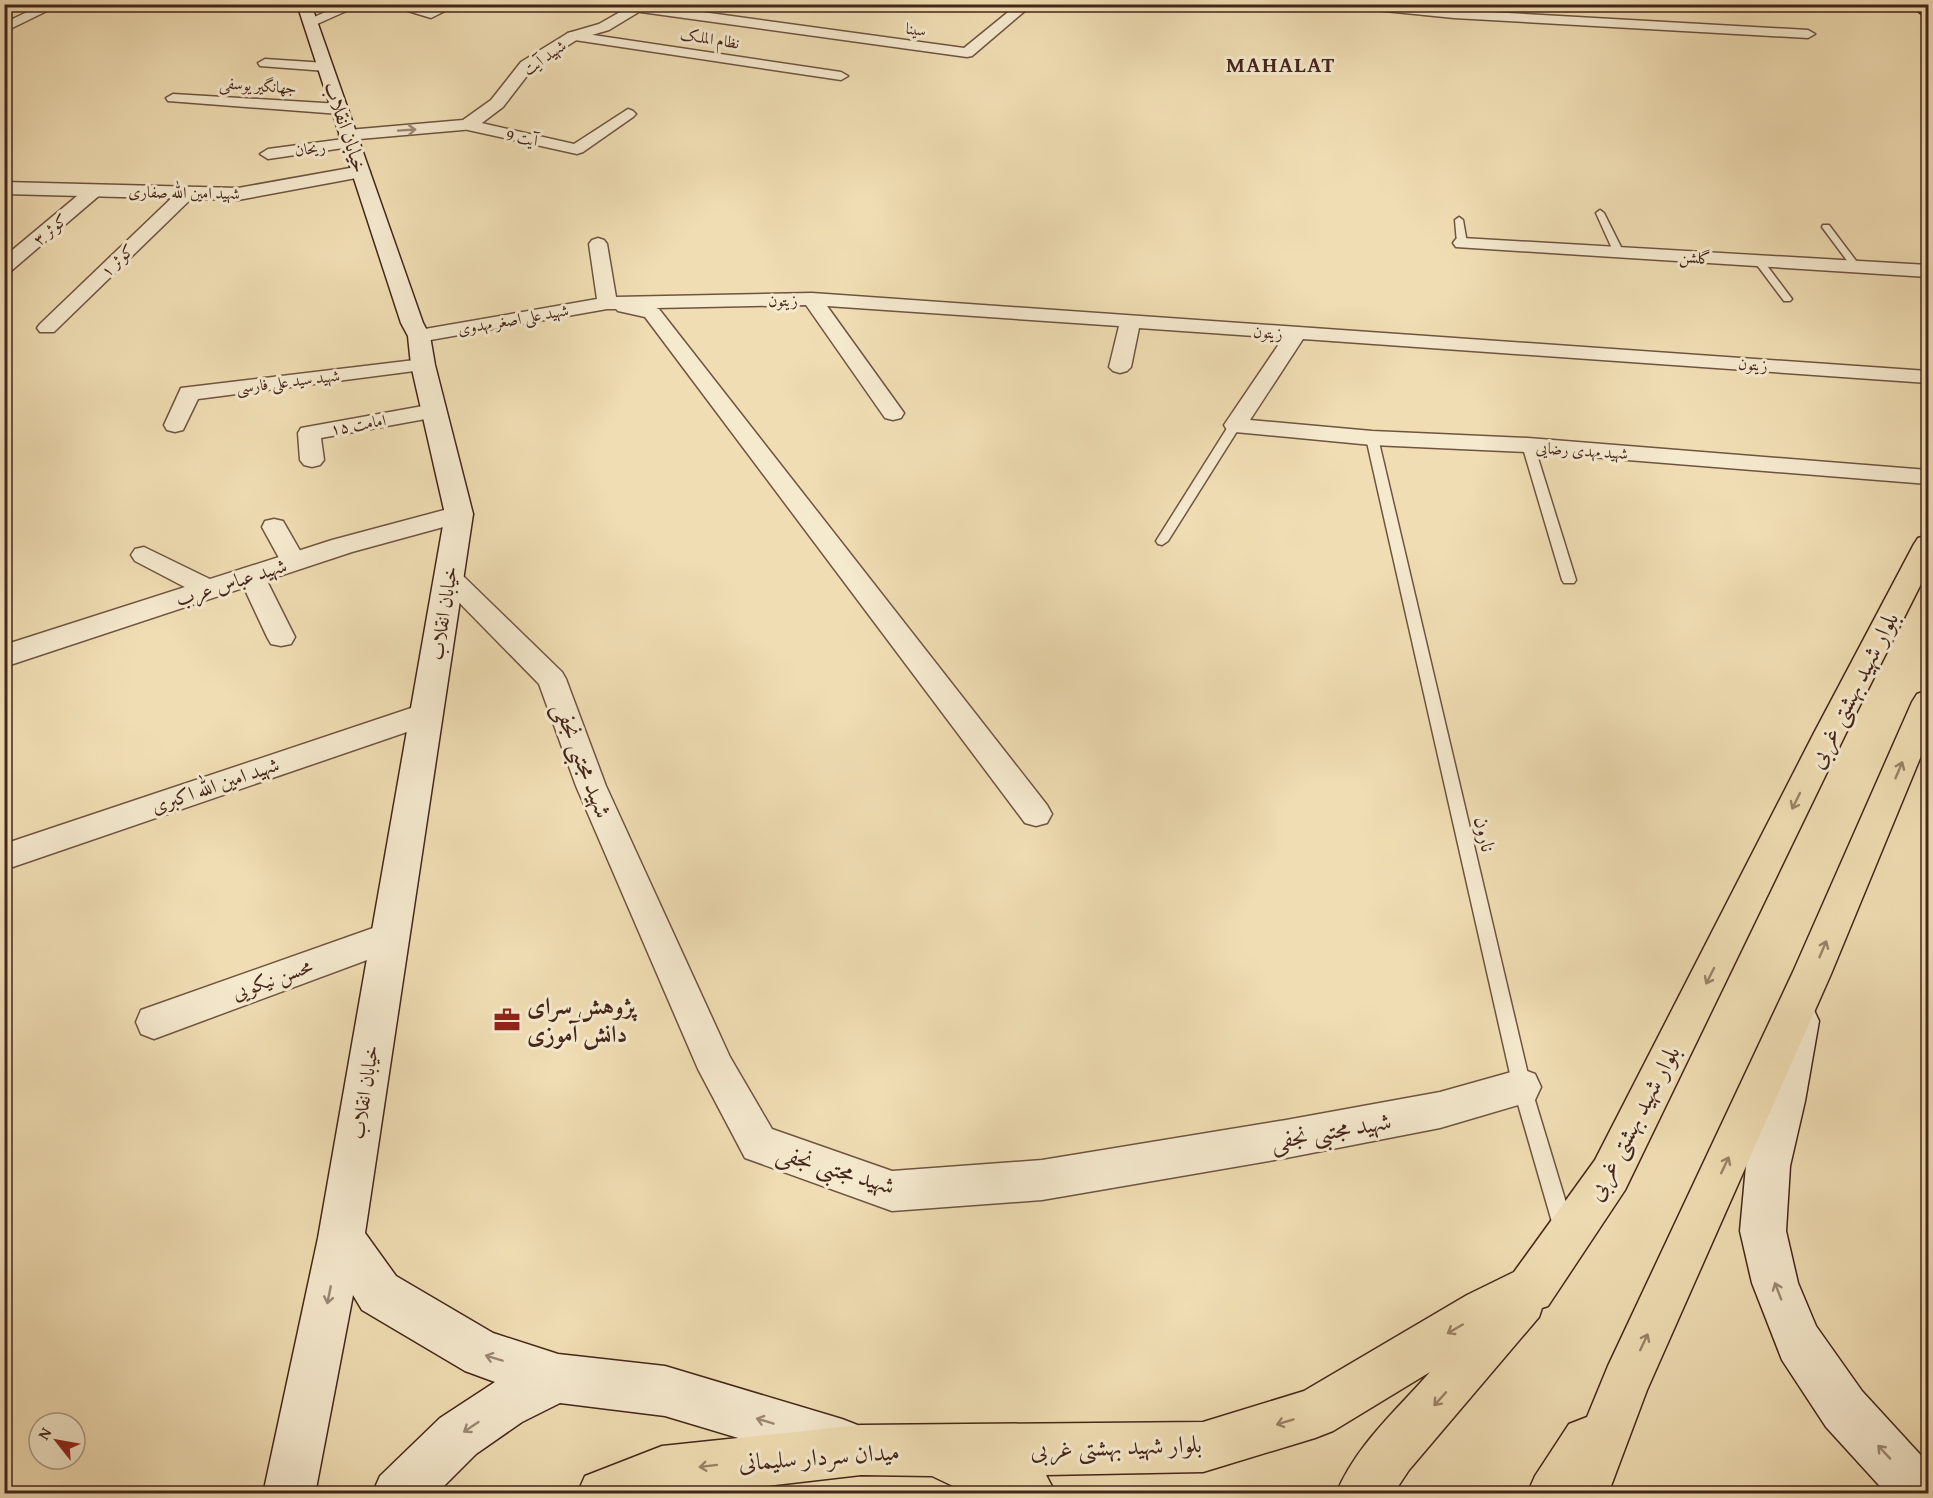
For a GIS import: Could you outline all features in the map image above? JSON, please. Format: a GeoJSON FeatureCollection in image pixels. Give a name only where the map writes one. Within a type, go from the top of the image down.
{"type":"FeatureCollection","features":[{"type":"Feature","properties":{"kind":"main road"},"geometry":{"type":"LineString","coordinates":[[1916,4],[1929,12]]}},
{"type":"Feature","properties":{"kind":"main road","name":"شهید آیت"},"geometry":{"type":"LineString","coordinates":[[468,125],[497,103],[527,65],[573,36],[604,27],[643,6]]}},
{"type":"Feature","properties":{"kind":"main road","name":"خیابان انقلاب"},"geometry":{"type":"LineString","coordinates":[[289,1494],[341,1238],[459,514],[423,365],[419,336],[412,323],[307,13]]}},
{"type":"Feature","properties":{"kind":"main road"},"geometry":{"type":"LineString","coordinates":[[347,129],[468,125]]}},
{"type":"Feature","properties":{"kind":"main road","name":"شهید امین الله صفاری"},"geometry":{"type":"LineString","coordinates":[[4,188],[238,194],[361,172]]}},
{"type":"Feature","properties":{"kind":"main road","name":"شهید عباس عرب"},"geometry":{"type":"LineString","coordinates":[[4,656],[293,561],[459,514]]}},
{"type":"Feature","properties":{"kind":"main road","name":"بلوار شهید بهشتی غربی"},"geometry":{"type":"LineString","coordinates":[[934,1451],[1203,1447],[1315,1413],[1465,1323],[1531,1289],[1610,1175],[1830,733],[1929,544]]}},
{"type":"Feature","properties":{"kind":"main road"},"geometry":{"type":"LineString","coordinates":[[1581,1494],[1625,1383],[1805,990],[1929,702]]}},
{"type":"Feature","properties":{"kind":"main road"},"geometry":{"type":"LineString","coordinates":[[1805,990],[1784,1101],[1768,1166],[1763,1232],[1775,1283],[1799,1343],[1844,1409],[1922,1483]]}},
{"type":"Feature","properties":{"kind":"main road"},"geometry":{"type":"LineString","coordinates":[[341,1238],[379,1293],[482,1354],[558,1378],[665,1391],[861,1450]]}},
{"type":"Feature","properties":{"kind":"main road"},"geometry":{"type":"LineString","coordinates":[[1362,1494],[1391,1452],[1531,1289]]}},
{"type":"Feature","properties":{"kind":"main road"},"geometry":{"type":"LineString","coordinates":[[398,1494],[458,1436],[504,1404],[558,1378]]}},
{"type":"Feature","properties":{"kind":"main road"},"geometry":{"type":"LineString","coordinates":[[1553,1494],[1625,1383]]}},
{"type":"Feature","properties":{"kind":"main road","name":"میدان سردار سلیمانی"},"geometry":{"type":"LineString","coordinates":[[603,1494],[662,1472],[861,1450],[934,1451],[1030,1494]]}},
{"type":"Feature","properties":{"kind":"street"},"geometry":{"type":"LineString","coordinates":[[5,28],[55,4]]}},
{"type":"Feature","properties":{"kind":"street"},"geometry":{"type":"LineString","coordinates":[[307,13],[356,4]]}},
{"type":"Feature","properties":{"kind":"street"},"geometry":{"type":"LineString","coordinates":[[391,4],[431,14],[453,4]]}},
{"type":"Feature","properties":{"kind":"street","name":"سینا"},"geometry":{"type":"LineString","coordinates":[[643,6],[967,53],[1027,4]]}},
{"type":"Feature","properties":{"kind":"street"},"geometry":{"type":"LineString","coordinates":[[1355,4],[1450,9],[1622,25],[1808,34]]}},
{"type":"Feature","properties":{"kind":"street"},"geometry":{"type":"LineString","coordinates":[[1611,11],[1622,25]]}},
{"type":"Feature","properties":{"kind":"street"},"geometry":{"type":"LineString","coordinates":[[1695,11],[1718,30]]}},
{"type":"Feature","properties":{"kind":"street","name":"نظام الملک"},"geometry":{"type":"LineString","coordinates":[[573,36],[841,76]]}},
{"type":"Feature","properties":{"kind":"street"},"geometry":{"type":"LineString","coordinates":[[265,63],[326,67]]}},
{"type":"Feature","properties":{"kind":"street","name":"جهانگیر یوسفی"},"geometry":{"type":"LineString","coordinates":[[173,98],[347,129]]}},
{"type":"Feature","properties":{"kind":"street","name":"آیت 9"},"geometry":{"type":"LineString","coordinates":[[468,125],[577,148],[628,114]]}},
{"type":"Feature","properties":{"kind":"street","name":"ریحان"},"geometry":{"type":"LineString","coordinates":[[268,154],[347,129]]}},
{"type":"Feature","properties":{"kind":"street","name":"کوثر ۳"},"geometry":{"type":"LineString","coordinates":[[4,267],[95,190]]}},
{"type":"Feature","properties":{"kind":"street","name":"کوثر ۱"},"geometry":{"type":"LineString","coordinates":[[47,328],[187,193]]}},
{"type":"Feature","properties":{"kind":"street","name":"گلشن"},"geometry":{"type":"LineString","coordinates":[[1462,243],[1929,271]]}},
{"type":"Feature","properties":{"kind":"street"},"geometry":{"type":"LineString","coordinates":[[598,244],[607,303],[652,313],[1036,814]]}},
{"type":"Feature","properties":{"kind":"street"},"geometry":{"type":"LineString","coordinates":[[812,299],[893,413]]}},
{"type":"Feature","properties":{"kind":"street","name":"زیتون"},"geometry":{"type":"LineString","coordinates":[[607,303],[812,299],[1929,377]]}},
{"type":"Feature","properties":{"kind":"street","name":"شهید علی اصغر مهدوی"},"geometry":{"type":"LineString","coordinates":[[419,336],[607,303]]}},
{"type":"Feature","properties":{"kind":"street"},"geometry":{"type":"LineString","coordinates":[[1120,367],[1130,322]]}},
{"type":"Feature","properties":{"kind":"street"},"geometry":{"type":"LineString","coordinates":[[1235,425],[1296,334]]}},
{"type":"Feature","properties":{"kind":"street","name":"شهید سید علی فارسی"},"geometry":{"type":"LineString","coordinates":[[175,425],[189,393],[423,365]]}},
{"type":"Feature","properties":{"kind":"street","name":"امامت ۱۵"},"geometry":{"type":"LineString","coordinates":[[312,460],[309,432],[434,411]]}},
{"type":"Feature","properties":{"kind":"street","name":"شهید مهدی رضایی"},"geometry":{"type":"LineString","coordinates":[[1235,425],[1372,438],[1528,446],[1929,477]]}},
{"type":"Feature","properties":{"kind":"street"},"geometry":{"type":"LineString","coordinates":[[274,527],[293,561]]}},
{"type":"Feature","properties":{"kind":"street"},"geometry":{"type":"LineString","coordinates":[[144,555],[209,589]]}},
{"type":"Feature","properties":{"kind":"street"},"geometry":{"type":"LineString","coordinates":[[251,575],[281,637]]}},
{"type":"Feature","properties":{"kind":"street","name":"شهید مجتبی نجفی"},"geometry":{"type":"LineString","coordinates":[[449,577],[552,679],[591,786],[717,1069],[759,1144],[892,1191],[1042,1180],[1286,1139],[1440,1110],[1522,1087]]}},
{"type":"Feature","properties":{"kind":"street","name":"شهید امین الله اکبری"},"geometry":{"type":"LineString","coordinates":[[4,857],[426,714]]}},
{"type":"Feature","properties":{"kind":"street","name":"محسن نیکویی"},"geometry":{"type":"LineString","coordinates":[[154,1022],[390,937]]}},
{"type":"Feature","properties":{"kind":"lane"},"geometry":{"type":"LineString","coordinates":[[1600,213],[1619,253]]}},
{"type":"Feature","properties":{"kind":"lane"},"geometry":{"type":"LineString","coordinates":[[1459,220],[1462,243]]}},
{"type":"Feature","properties":{"kind":"lane"},"geometry":{"type":"LineString","coordinates":[[1826,227],[1857,267]]}},
{"type":"Feature","properties":{"kind":"lane"},"geometry":{"type":"LineString","coordinates":[[1759,261],[1787,299]]}},
{"type":"Feature","properties":{"kind":"lane"},"geometry":{"type":"LineString","coordinates":[[1161,541],[1235,425]]}},
{"type":"Feature","properties":{"kind":"lane","name":"نارون"},"geometry":{"type":"LineString","coordinates":[[1372,438],[1522,1087],[1566,1237]]}},
{"type":"Feature","properties":{"kind":"lane"},"geometry":{"type":"LineString","coordinates":[[1528,446],[1569,580]]}},
{"type":"Feature","properties":{"kind":"place","name":"پژوهش سرای دانش آموزی"},"geometry":{"type":"Point","coordinates":[507,1020]}},
{"type":"Feature","properties":{"kind":"district","name":"MAHALAT"},"geometry":{"type":"Point","coordinates":[1281,64]}}]}
